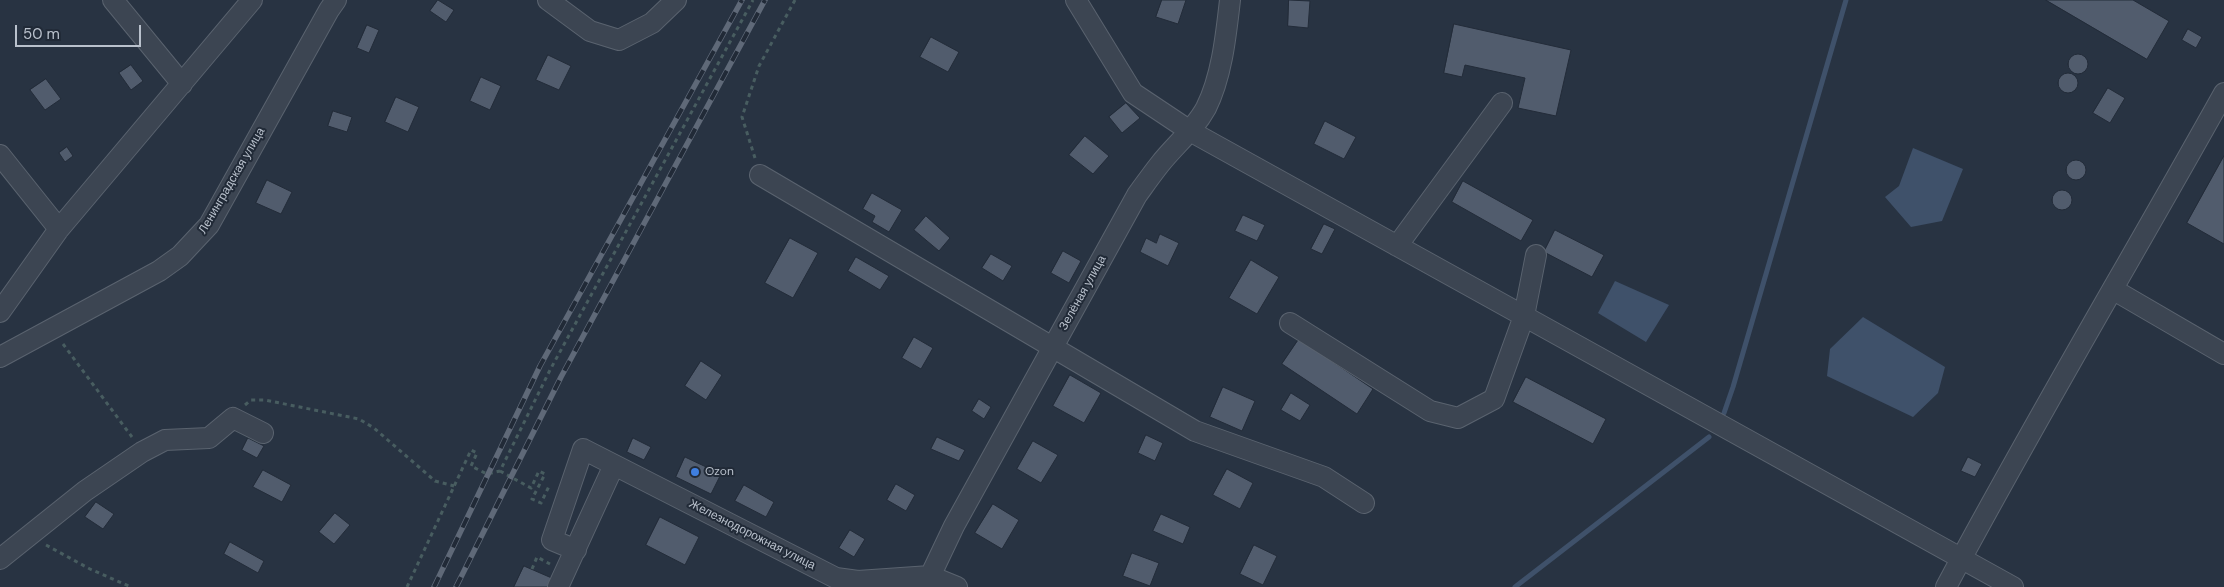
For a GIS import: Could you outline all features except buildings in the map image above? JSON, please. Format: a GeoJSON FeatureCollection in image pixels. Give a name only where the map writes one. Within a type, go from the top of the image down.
{"type":"FeatureCollection","features":[{"type":"Feature","properties":{"kind":"street"},"geometry":{"type":"LineString","coordinates":[[113,0],[182,84]]}},
{"type":"Feature","properties":{"kind":"street"},"geometry":{"type":"LineString","coordinates":[[0,312],[59,229],[252,0]]}},
{"type":"Feature","properties":{"kind":"street","name":"Ленинградская улица"},"geometry":{"type":"LineString","coordinates":[[0,357],[159,271],[197,241],[210,225],[336,0]]}},
{"type":"Feature","properties":{"kind":"street"},"geometry":{"type":"LineString","coordinates":[[548,0],[590,31],[619,40],[652,23],[676,0]]}},
{"type":"Feature","properties":{"kind":"street"},"geometry":{"type":"LineString","coordinates":[[1076,0],[1133,93],[1190,131],[2012,587]]}},
{"type":"Feature","properties":{"kind":"street","name":"Зелёная улица"},"geometry":{"type":"LineString","coordinates":[[928,581],[954,526],[1137,195],[1160,163],[1190,131],[1206,107],[1216,79],[1227,31],[1230,0]]}},
{"type":"Feature","properties":{"kind":"street"},"geometry":{"type":"LineString","coordinates":[[1946,587],[2041,412],[2114,290],[2224,93]]}},
{"type":"Feature","properties":{"kind":"street"},"geometry":{"type":"LineString","coordinates":[[1397,246],[1502,102]]}},
{"type":"Feature","properties":{"kind":"street"},"geometry":{"type":"LineString","coordinates":[[0,155],[59,229]]}},
{"type":"Feature","properties":{"kind":"street"},"geometry":{"type":"LineString","coordinates":[[760,175],[1195,431],[1324,477],[1364,503]]}},
{"type":"Feature","properties":{"kind":"street"},"geometry":{"type":"LineString","coordinates":[[1290,323],[1430,411],[1458,418],[1494,399],[1524,316],[1536,255]]}},
{"type":"Feature","properties":{"kind":"street"},"geometry":{"type":"LineString","coordinates":[[2114,290],[2224,354]]}},
{"type":"Feature","properties":{"kind":"street"},"geometry":{"type":"LineString","coordinates":[[0,560],[85,491],[142,452],[165,440],[209,438],[233,418],[263,433]]}},
{"type":"Feature","properties":{"kind":"street","name":"Железнодорожная улица"},"geometry":{"type":"LineString","coordinates":[[576,550],[552,540],[583,449],[836,578],[858,581],[928,581]]}},
{"type":"Feature","properties":{"kind":"street"},"geometry":{"type":"LineString","coordinates":[[558,587],[614,465]]}},
{"type":"Feature","properties":{"kind":"street"},"geometry":{"type":"LineString","coordinates":[[928,581],[957,587]]}},
{"type":"Feature","properties":{"kind":"path"},"geometry":{"type":"LineString","coordinates":[[500,471],[550,370],[753,0]]}},
{"type":"Feature","properties":{"kind":"path"},"geometry":{"type":"LineString","coordinates":[[760,175],[742,117],[759,66],[795,0]]}},
{"type":"Feature","properties":{"kind":"path"},"geometry":{"type":"LineString","coordinates":[[52,330],[131,437]]}},
{"type":"Feature","properties":{"kind":"path"},"geometry":{"type":"LineString","coordinates":[[233,418],[252,400],[265,400],[359,419],[374,428],[435,480],[454,486]]}},
{"type":"Feature","properties":{"kind":"path"},"geometry":{"type":"LineString","coordinates":[[407,587],[471,450],[477,453],[471,466],[488,474],[500,471],[532,488],[539,471],[545,474],[532,499],[541,503],[554,477]]}},
{"type":"Feature","properties":{"kind":"path"},"geometry":{"type":"LineString","coordinates":[[31,536],[90,569],[131,587]]}},
{"type":"Feature","properties":{"kind":"path"},"geometry":{"type":"LineString","coordinates":[[532,569],[537,558]]}},
{"type":"Feature","properties":{"kind":"water"},"geometry":{"type":"Polygon","coordinates":[[[1913,148],[1963,169],[1942,221],[1911,227],[1885,197],[1899,186],[1913,148]]]}},
{"type":"Feature","properties":{"kind":"water"},"geometry":{"type":"Polygon","coordinates":[[[1615,281],[1669,305],[1646,342],[1598,313],[1615,281]]]}},
{"type":"Feature","properties":{"kind":"water"},"geometry":{"type":"Polygon","coordinates":[[[1863,317],[1945,367],[1938,393],[1913,417],[1827,376],[1830,349],[1863,317]]]}},
{"type":"Feature","properties":{"kind":"waterway"},"geometry":{"type":"LineString","coordinates":[[1724,413],[1846,0]]}},
{"type":"Feature","properties":{"kind":"waterway"},"geometry":{"type":"LineString","coordinates":[[1515,587],[1709,437]]}},
{"type":"Feature","properties":{"kind":"railway"},"geometry":{"type":"LineString","coordinates":[[434,587],[540,366],[742,0]]}},
{"type":"Feature","properties":{"kind":"railway"},"geometry":{"type":"LineString","coordinates":[[456,587],[561,377],[765,0]]}},
{"type":"Feature","properties":{"kind":"place","name":"Ozon"},"geometry":{"type":"Point","coordinates":[695,472]}}]}
